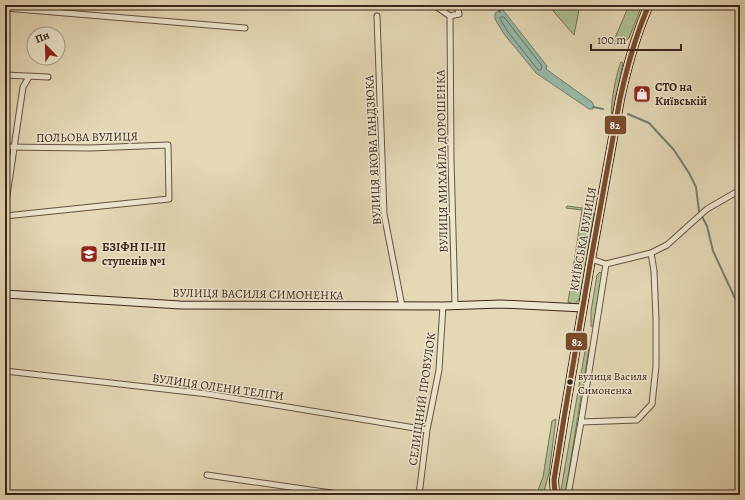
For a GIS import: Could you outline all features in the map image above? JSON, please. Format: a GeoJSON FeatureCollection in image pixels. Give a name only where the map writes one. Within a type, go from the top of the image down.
{"type":"FeatureCollection","features":[{"type":"Feature","properties":{"kind":"main road","name":"КИЇВСЬКА ВУЛИЦЯ"},"geometry":{"type":"LineString","coordinates":[[549,495],[554,480],[591,259],[625,74],[635,39],[649,5]]}},
{"type":"Feature","properties":{"kind":"main road","name":"КИЇВСЬКА ВУЛИЦЯ"},"geometry":{"type":"LineString","coordinates":[[554,480],[555,495]]}},
{"type":"Feature","properties":{"kind":"street"},"geometry":{"type":"LineString","coordinates":[[434,5],[450,16],[458,14],[457,5]]}},
{"type":"Feature","properties":{"kind":"street"},"geometry":{"type":"LineString","coordinates":[[5,8],[245,28]]}},
{"type":"Feature","properties":{"kind":"street","name":"ВУЛИЦЯ ЯКОВА ГАНДЗЮКА"},"geometry":{"type":"LineString","coordinates":[[377,16],[384,214],[402,306]]}},
{"type":"Feature","properties":{"kind":"street","name":"ВУЛИЦЯ МИХАЙЛА ДОРОШЕНКА"},"geometry":{"type":"LineString","coordinates":[[450,16],[451,160],[455,305]]}},
{"type":"Feature","properties":{"kind":"street"},"geometry":{"type":"LineString","coordinates":[[5,75],[48,77]]}},
{"type":"Feature","properties":{"kind":"street"},"geometry":{"type":"LineString","coordinates":[[5,209],[23,87],[29,77]]}},
{"type":"Feature","properties":{"kind":"street","name":"ПОЛЬОВА ВУЛИЦЯ"},"geometry":{"type":"LineString","coordinates":[[5,147],[90,148],[168,146],[169,199],[5,216]]}},
{"type":"Feature","properties":{"kind":"street"},"geometry":{"type":"LineString","coordinates":[[591,259],[606,264],[651,253],[667,245],[697,216],[740,190]]}},
{"type":"Feature","properties":{"kind":"street"},"geometry":{"type":"LineString","coordinates":[[581,422],[637,420],[652,404],[656,366],[656,319],[654,271],[651,253]]}},
{"type":"Feature","properties":{"kind":"street"},"geometry":{"type":"LineString","coordinates":[[568,495],[606,264]]}},
{"type":"Feature","properties":{"kind":"street","name":"ВУЛИЦЯ ВАСИЛЯ СИМОНЕНКА"},"geometry":{"type":"LineString","coordinates":[[5,294],[180,305],[443,306],[500,304],[583,308]]}},
{"type":"Feature","properties":{"kind":"street","name":"СЕЛИЩНИЙ ПРОВУЛОК"},"geometry":{"type":"LineString","coordinates":[[419,495],[426,430],[438,370],[443,306]]}},
{"type":"Feature","properties":{"kind":"street","name":"ВУЛИЦЯ ОЛЕНИ ТЕЛІГИ"},"geometry":{"type":"LineString","coordinates":[[5,371],[208,394],[426,430]]}},
{"type":"Feature","properties":{"kind":"street"},"geometry":{"type":"LineString","coordinates":[[207,476],[345,495]]}},
{"type":"Feature","properties":{"kind":"shaded area"},"geometry":{"type":"Polygon","coordinates":[[[548,5],[580,5],[574,35],[548,5]]]}},
{"type":"Feature","properties":{"kind":"shaded area"},"geometry":{"type":"Polygon","coordinates":[[[629,5],[642,5],[629,38],[624,43],[616,45],[613,43],[629,5]]]}},
{"type":"Feature","properties":{"kind":"shaded area"},"geometry":{"type":"Polygon","coordinates":[[[621,62],[623,63],[612,116],[611,112],[614,89],[621,62]]]}},
{"type":"Feature","properties":{"kind":"shaded area"},"geometry":{"type":"Polygon","coordinates":[[[567,206],[590,209],[594,214],[580,298],[575,304],[568,302],[582,210],[566,208],[567,206]]]}},
{"type":"Feature","properties":{"kind":"shaded area"},"geometry":{"type":"Polygon","coordinates":[[[600,272],[602,274],[593,327],[591,326],[591,311],[597,275],[600,272]]]}},
{"type":"Feature","properties":{"kind":"shaded area"},"geometry":{"type":"Polygon","coordinates":[[[587,347],[589,348],[565,495],[562,495],[561,490],[585,351],[587,347]]]}},
{"type":"Feature","properties":{"kind":"shaded area"},"geometry":{"type":"Polygon","coordinates":[[[556,419],[549,473],[543,495],[536,495],[543,477],[552,421],[556,419]]]}},
{"type":"Feature","properties":{"kind":"water"},"geometry":{"type":"Polygon","coordinates":[[[503,10],[547,66],[546,69],[592,102],[594,106],[593,109],[589,109],[536,73],[504,34],[495,19],[495,13],[503,10]]]}},
{"type":"Feature","properties":{"kind":"waterway"},"geometry":{"type":"LineString","coordinates":[[495,5],[500,12]]}},
{"type":"Feature","properties":{"kind":"waterway"},"geometry":{"type":"LineString","coordinates":[[593,107],[603,109]]}},
{"type":"Feature","properties":{"kind":"waterway"},"geometry":{"type":"LineString","coordinates":[[628,114],[649,123],[674,150],[689,173],[696,187],[699,211],[707,226],[713,251],[740,309]]}},
{"type":"Feature","properties":{"kind":"transit line","name":"82"},"geometry":{"type":"LineString","coordinates":[[555,495],[554,480],[564,418],[620,99],[632,52],[649,5]]}},
{"type":"Feature","properties":{"kind":"place","name":"СТО на Київській"},"geometry":{"type":"Point","coordinates":[642,94]}},
{"type":"Feature","properties":{"kind":"place","name":"БЗІФН ІІ-ІІІ ступенів №1"},"geometry":{"type":"Point","coordinates":[89,254]}},
{"type":"Feature","properties":{"kind":"place","name":"вулиця Василя Симоненка"},"geometry":{"type":"Point","coordinates":[570,382]}}]}
